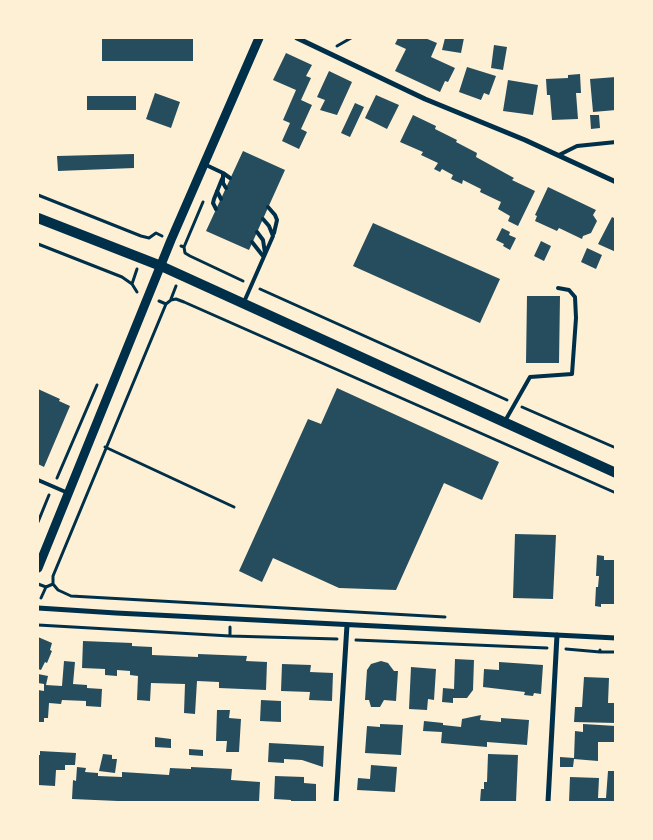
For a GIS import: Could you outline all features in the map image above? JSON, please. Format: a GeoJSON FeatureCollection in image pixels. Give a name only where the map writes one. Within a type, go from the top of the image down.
{"type":"FeatureCollection","features":[{"type":"Feature","properties":{"kind":"main road"},"geometry":{"type":"LineString","coordinates":[[38,218],[160,266],[616,473]]}},
{"type":"Feature","properties":{"kind":"street"},"geometry":{"type":"LineString","coordinates":[[38,568],[160,266],[259,38]]}},
{"type":"Feature","properties":{"kind":"street"},"geometry":{"type":"LineString","coordinates":[[297,38],[426,99],[525,140],[616,182]]}},
{"type":"Feature","properties":{"kind":"street"},"geometry":{"type":"LineString","coordinates":[[38,606],[231,619],[616,638]]}},
{"type":"Feature","properties":{"kind":"street"},"geometry":{"type":"LineString","coordinates":[[336,802],[347,625]]}},
{"type":"Feature","properties":{"kind":"street"},"geometry":{"type":"LineString","coordinates":[[548,802],[558,636]]}},
{"type":"Feature","properties":{"kind":"lane"},"geometry":{"type":"LineString","coordinates":[[559,156],[577,146],[616,142]]}},
{"type":"Feature","properties":{"kind":"lane"},"geometry":{"type":"LineString","coordinates":[[204,164],[230,178]]}},
{"type":"Feature","properties":{"kind":"lane"},"geometry":{"type":"LineString","coordinates":[[223,175],[226,188]]}},
{"type":"Feature","properties":{"kind":"lane"},"geometry":{"type":"LineString","coordinates":[[216,209],[213,204],[223,175]]}},
{"type":"Feature","properties":{"kind":"lane"},"geometry":{"type":"LineString","coordinates":[[217,192],[221,199]]}},
{"type":"Feature","properties":{"kind":"lane"},"geometry":{"type":"LineString","coordinates":[[243,304],[273,236],[277,220],[275,214],[268,207]]}},
{"type":"Feature","properties":{"kind":"lane"},"geometry":{"type":"LineString","coordinates":[[263,219],[272,230],[273,236]]}},
{"type":"Feature","properties":{"kind":"lane"},"geometry":{"type":"LineString","coordinates":[[257,232],[264,246],[264,258]]}},
{"type":"Feature","properties":{"kind":"lane"},"geometry":{"type":"LineString","coordinates":[[252,242],[262,252],[264,258]]}},
{"type":"Feature","properties":{"kind":"lane"},"geometry":{"type":"LineString","coordinates":[[504,422],[530,377],[572,374],[576,318],[575,297],[568,290],[558,288]]}},
{"type":"Feature","properties":{"kind":"lane"},"geometry":{"type":"LineString","coordinates":[[38,480],[68,493]]}},
{"type":"Feature","properties":{"kind":"path"},"geometry":{"type":"LineString","coordinates":[[328,52],[351,38]]}},
{"type":"Feature","properties":{"kind":"path"},"geometry":{"type":"LineString","coordinates":[[38,195],[141,236],[149,238],[156,233]]}},
{"type":"Feature","properties":{"kind":"path"},"geometry":{"type":"LineString","coordinates":[[38,244],[122,277],[132,284],[135,291],[132,299]]}},
{"type":"Feature","properties":{"kind":"path"},"geometry":{"type":"LineString","coordinates":[[184,247],[185,253],[190,256],[252,285],[616,448]]}},
{"type":"Feature","properties":{"kind":"path"},"geometry":{"type":"LineString","coordinates":[[135,291],[140,293]]}},
{"type":"Feature","properties":{"kind":"path"},"geometry":{"type":"LineString","coordinates":[[452,618],[71,596],[63,594],[53,584],[56,567],[166,304],[176,299],[184,302],[616,493]]}},
{"type":"Feature","properties":{"kind":"path"},"geometry":{"type":"LineString","coordinates":[[160,301],[166,304]]}},
{"type":"Feature","properties":{"kind":"path"},"geometry":{"type":"LineString","coordinates":[[38,522],[98,383]]}},
{"type":"Feature","properties":{"kind":"path"},"geometry":{"type":"LineString","coordinates":[[105,447],[234,507]]}},
{"type":"Feature","properties":{"kind":"path"},"geometry":{"type":"LineString","coordinates":[[38,584],[46,588]]}},
{"type":"Feature","properties":{"kind":"path"},"geometry":{"type":"LineString","coordinates":[[38,606],[46,588],[53,584]]}},
{"type":"Feature","properties":{"kind":"path"},"geometry":{"type":"LineString","coordinates":[[230,636],[232,606]]}},
{"type":"Feature","properties":{"kind":"path"},"geometry":{"type":"LineString","coordinates":[[38,626],[600,652]]}},
{"type":"Feature","properties":{"kind":"building"},"geometry":{"type":"Polygon","coordinates":[[[102,38],[193,38],[193,61],[102,61],[102,38]]]}},
{"type":"Feature","properties":{"kind":"building"},"geometry":{"type":"Polygon","coordinates":[[[398,38],[425,38],[437,43],[431,57],[455,68],[448,82],[445,81],[440,92],[395,71],[406,49],[395,44],[398,38]]]}},
{"type":"Feature","properties":{"kind":"building"},"geometry":{"type":"Polygon","coordinates":[[[445,38],[464,38],[461,53],[442,50],[445,38]]]}},
{"type":"Feature","properties":{"kind":"building"},"geometry":{"type":"Polygon","coordinates":[[[494,45],[507,47],[503,70],[491,68],[494,45]]]}},
{"type":"Feature","properties":{"kind":"building"},"geometry":{"type":"Polygon","coordinates":[[[286,53],[312,65],[306,76],[311,78],[301,100],[312,105],[301,129],[307,132],[299,149],[282,141],[290,123],[283,120],[296,90],[273,80],[286,53]]]}},
{"type":"Feature","properties":{"kind":"building"},"geometry":{"type":"Polygon","coordinates":[[[467,67],[496,76],[489,95],[484,93],[481,100],[459,92],[467,67]]]}},
{"type":"Feature","properties":{"kind":"building"},"geometry":{"type":"Polygon","coordinates":[[[329,71],[352,82],[337,115],[320,110],[325,100],[317,97],[329,71]]]}},
{"type":"Feature","properties":{"kind":"building"},"geometry":{"type":"Polygon","coordinates":[[[580,74],[581,93],[576,93],[578,119],[552,120],[550,95],[547,95],[546,79],[568,78],[568,75],[580,74]]]}},
{"type":"Feature","properties":{"kind":"building"},"geometry":{"type":"Polygon","coordinates":[[[616,77],[616,110],[593,112],[590,79],[616,77]]]}},
{"type":"Feature","properties":{"kind":"building"},"geometry":{"type":"Polygon","coordinates":[[[508,80],[538,85],[533,115],[503,111],[508,80]]]}},
{"type":"Feature","properties":{"kind":"building"},"geometry":{"type":"Polygon","coordinates":[[[155,93],[180,102],[171,128],[146,119],[155,93]]]}},
{"type":"Feature","properties":{"kind":"building"},"geometry":{"type":"Polygon","coordinates":[[[376,95],[399,105],[387,129],[365,118],[376,95]]]}},
{"type":"Feature","properties":{"kind":"building"},"geometry":{"type":"Polygon","coordinates":[[[87,96],[136,96],[136,110],[87,110],[87,96]]]}},
{"type":"Feature","properties":{"kind":"building"},"geometry":{"type":"Polygon","coordinates":[[[355,103],[364,107],[350,137],[341,133],[355,103]]]}},
{"type":"Feature","properties":{"kind":"building"},"geometry":{"type":"Polygon","coordinates":[[[413,115],[436,126],[435,129],[477,153],[476,157],[514,178],[512,180],[535,191],[518,226],[508,221],[510,216],[498,209],[501,202],[480,192],[481,189],[463,180],[462,184],[451,179],[453,175],[442,169],[440,172],[434,169],[438,163],[421,155],[423,152],[400,142],[413,115]]]}},
{"type":"Feature","properties":{"kind":"building"},"geometry":{"type":"Polygon","coordinates":[[[590,115],[599,115],[600,128],[591,129],[590,115]]]}},
{"type":"Feature","properties":{"kind":"building"},"geometry":{"type":"Polygon","coordinates":[[[243,151],[285,170],[249,250],[206,231],[243,151]]]}},
{"type":"Feature","properties":{"kind":"building"},"geometry":{"type":"Polygon","coordinates":[[[134,154],[134,168],[58,171],[57,156],[134,154]]]}},
{"type":"Feature","properties":{"kind":"building"},"geometry":{"type":"Polygon","coordinates":[[[548,187],[596,210],[593,215],[597,221],[591,233],[583,236],[582,239],[559,228],[557,231],[535,221],[537,216],[535,215],[548,187]]]}},
{"type":"Feature","properties":{"kind":"building"},"geometry":{"type":"Polygon","coordinates":[[[612,217],[616,219],[616,252],[598,244],[612,217]]]}},
{"type":"Feature","properties":{"kind":"building"},"geometry":{"type":"Polygon","coordinates":[[[373,223],[500,279],[480,323],[353,266],[373,223]]]}},
{"type":"Feature","properties":{"kind":"building"},"geometry":{"type":"Polygon","coordinates":[[[502,228],[510,232],[509,235],[516,238],[510,250],[496,240],[502,228]]]}},
{"type":"Feature","properties":{"kind":"building"},"geometry":{"type":"Polygon","coordinates":[[[541,241],[551,246],[544,261],[534,256],[541,241]]]}},
{"type":"Feature","properties":{"kind":"building"},"geometry":{"type":"Polygon","coordinates":[[[587,248],[602,255],[596,269],[581,262],[587,248]]]}},
{"type":"Feature","properties":{"kind":"building"},"geometry":{"type":"Polygon","coordinates":[[[527,296],[560,296],[559,363],[526,363],[527,296]]]}},
{"type":"Feature","properties":{"kind":"building"},"geometry":{"type":"Polygon","coordinates":[[[337,388],[499,462],[482,500],[444,483],[396,590],[339,588],[273,558],[262,582],[239,571],[308,419],[321,424],[337,388]]]}},
{"type":"Feature","properties":{"kind":"building"},"geometry":{"type":"Polygon","coordinates":[[[38,389],[70,406],[44,467],[38,464],[38,389]]]}},
{"type":"Feature","properties":{"kind":"building"},"geometry":{"type":"Polygon","coordinates":[[[515,534],[556,535],[553,599],[513,598],[515,534]]]}},
{"type":"Feature","properties":{"kind":"building"},"geometry":{"type":"Polygon","coordinates":[[[597,555],[604,556],[604,560],[616,560],[616,604],[601,604],[601,607],[595,606],[596,587],[598,587],[599,576],[596,576],[597,555]]]}},
{"type":"Feature","properties":{"kind":"building"},"geometry":{"type":"Polygon","coordinates":[[[38,637],[52,643],[50,650],[52,651],[47,663],[45,662],[41,670],[38,669],[38,637]]]}},
{"type":"Feature","properties":{"kind":"building"},"geometry":{"type":"Polygon","coordinates":[[[83,641],[132,643],[132,646],[152,647],[152,655],[198,657],[198,654],[247,656],[246,661],[267,662],[266,690],[219,688],[219,682],[197,681],[195,714],[184,713],[185,684],[151,683],[150,701],[137,700],[138,676],[130,675],[130,671],[117,670],[117,676],[105,675],[105,669],[82,668],[83,641]]]}},
{"type":"Feature","properties":{"kind":"building"},"geometry":{"type":"Polygon","coordinates":[[[455,659],[474,660],[473,690],[467,698],[453,698],[453,703],[442,702],[443,688],[454,689],[455,659]]]}},
{"type":"Feature","properties":{"kind":"building"},"geometry":{"type":"Polygon","coordinates":[[[64,661],[75,662],[73,684],[87,685],[87,688],[102,689],[101,707],[86,706],[86,701],[62,700],[61,704],[49,703],[48,718],[44,718],[44,722],[38,722],[38,690],[44,691],[44,684],[38,683],[38,674],[48,676],[46,685],[62,686],[64,661]]]}},
{"type":"Feature","properties":{"kind":"building"},"geometry":{"type":"Polygon","coordinates":[[[381,661],[388,663],[394,671],[398,671],[396,701],[384,700],[380,707],[371,707],[369,700],[365,700],[367,670],[371,664],[381,661]]]}},
{"type":"Feature","properties":{"kind":"building"},"geometry":{"type":"Polygon","coordinates":[[[499,662],[543,665],[541,694],[534,693],[533,696],[524,695],[525,692],[483,687],[484,669],[499,670],[499,662]]]}},
{"type":"Feature","properties":{"kind":"building"},"geometry":{"type":"Polygon","coordinates":[[[282,664],[311,665],[310,672],[333,673],[332,701],[309,700],[310,692],[281,691],[282,664]]]}},
{"type":"Feature","properties":{"kind":"building"},"geometry":{"type":"Polygon","coordinates":[[[411,667],[436,669],[434,700],[428,699],[427,710],[409,709],[411,667]]]}},
{"type":"Feature","properties":{"kind":"building"},"geometry":{"type":"Polygon","coordinates":[[[584,677],[609,678],[608,703],[616,703],[616,723],[574,722],[575,707],[582,707],[584,677]]]}},
{"type":"Feature","properties":{"kind":"building"},"geometry":{"type":"Polygon","coordinates":[[[261,700],[281,701],[281,722],[260,721],[261,700]]]}},
{"type":"Feature","properties":{"kind":"building"},"geometry":{"type":"Polygon","coordinates":[[[217,710],[230,710],[229,718],[241,719],[239,752],[226,752],[227,741],[216,741],[217,710]]]}},
{"type":"Feature","properties":{"kind":"building"},"geometry":{"type":"Polygon","coordinates":[[[481,715],[480,720],[501,722],[501,718],[529,720],[527,745],[487,742],[487,747],[441,743],[442,732],[423,731],[424,721],[461,727],[462,719],[481,715]]]}},
{"type":"Feature","properties":{"kind":"building"},"geometry":{"type":"Polygon","coordinates":[[[380,724],[403,725],[401,755],[365,753],[367,726],[380,727],[380,724]]]}},
{"type":"Feature","properties":{"kind":"building"},"geometry":{"type":"Polygon","coordinates":[[[583,724],[616,726],[616,742],[598,742],[598,761],[574,759],[573,767],[560,767],[560,757],[574,758],[575,731],[583,732],[583,724]]]}},
{"type":"Feature","properties":{"kind":"building"},"geometry":{"type":"Polygon","coordinates":[[[155,737],[171,739],[171,748],[155,747],[155,737]]]}},
{"type":"Feature","properties":{"kind":"building"},"geometry":{"type":"Polygon","coordinates":[[[269,743],[324,746],[323,767],[302,760],[284,759],[284,763],[268,762],[269,743]]]}},
{"type":"Feature","properties":{"kind":"building"},"geometry":{"type":"Polygon","coordinates":[[[189,749],[203,750],[203,756],[189,755],[189,749]]]}},
{"type":"Feature","properties":{"kind":"building"},"geometry":{"type":"Polygon","coordinates":[[[40,751],[76,753],[75,765],[65,765],[65,770],[56,770],[55,786],[38,785],[38,755],[40,755],[40,751]]]}},
{"type":"Feature","properties":{"kind":"building"},"geometry":{"type":"Polygon","coordinates":[[[103,754],[112,755],[112,759],[117,759],[115,773],[99,771],[103,754]]]}},
{"type":"Feature","properties":{"kind":"building"},"geometry":{"type":"Polygon","coordinates":[[[488,754],[518,755],[516,802],[480,802],[481,789],[484,789],[484,782],[487,782],[488,754]]]}},
{"type":"Feature","properties":{"kind":"building"},"geometry":{"type":"Polygon","coordinates":[[[371,765],[397,767],[395,792],[357,790],[358,778],[370,779],[371,765]]]}},
{"type":"Feature","properties":{"kind":"building"},"geometry":{"type":"Polygon","coordinates":[[[77,767],[86,768],[85,772],[98,773],[98,776],[122,777],[122,772],[169,775],[170,768],[232,769],[231,780],[260,782],[259,802],[141,802],[72,799],[73,780],[76,781],[77,767]]]}},
{"type":"Feature","properties":{"kind":"building"},"geometry":{"type":"Polygon","coordinates":[[[608,771],[616,771],[616,802],[569,802],[570,777],[599,778],[598,798],[606,798],[608,771]]]}},
{"type":"Feature","properties":{"kind":"building"},"geometry":{"type":"Polygon","coordinates":[[[275,776],[304,777],[304,783],[316,784],[316,801],[291,802],[291,800],[274,799],[275,776]]]}}]}
